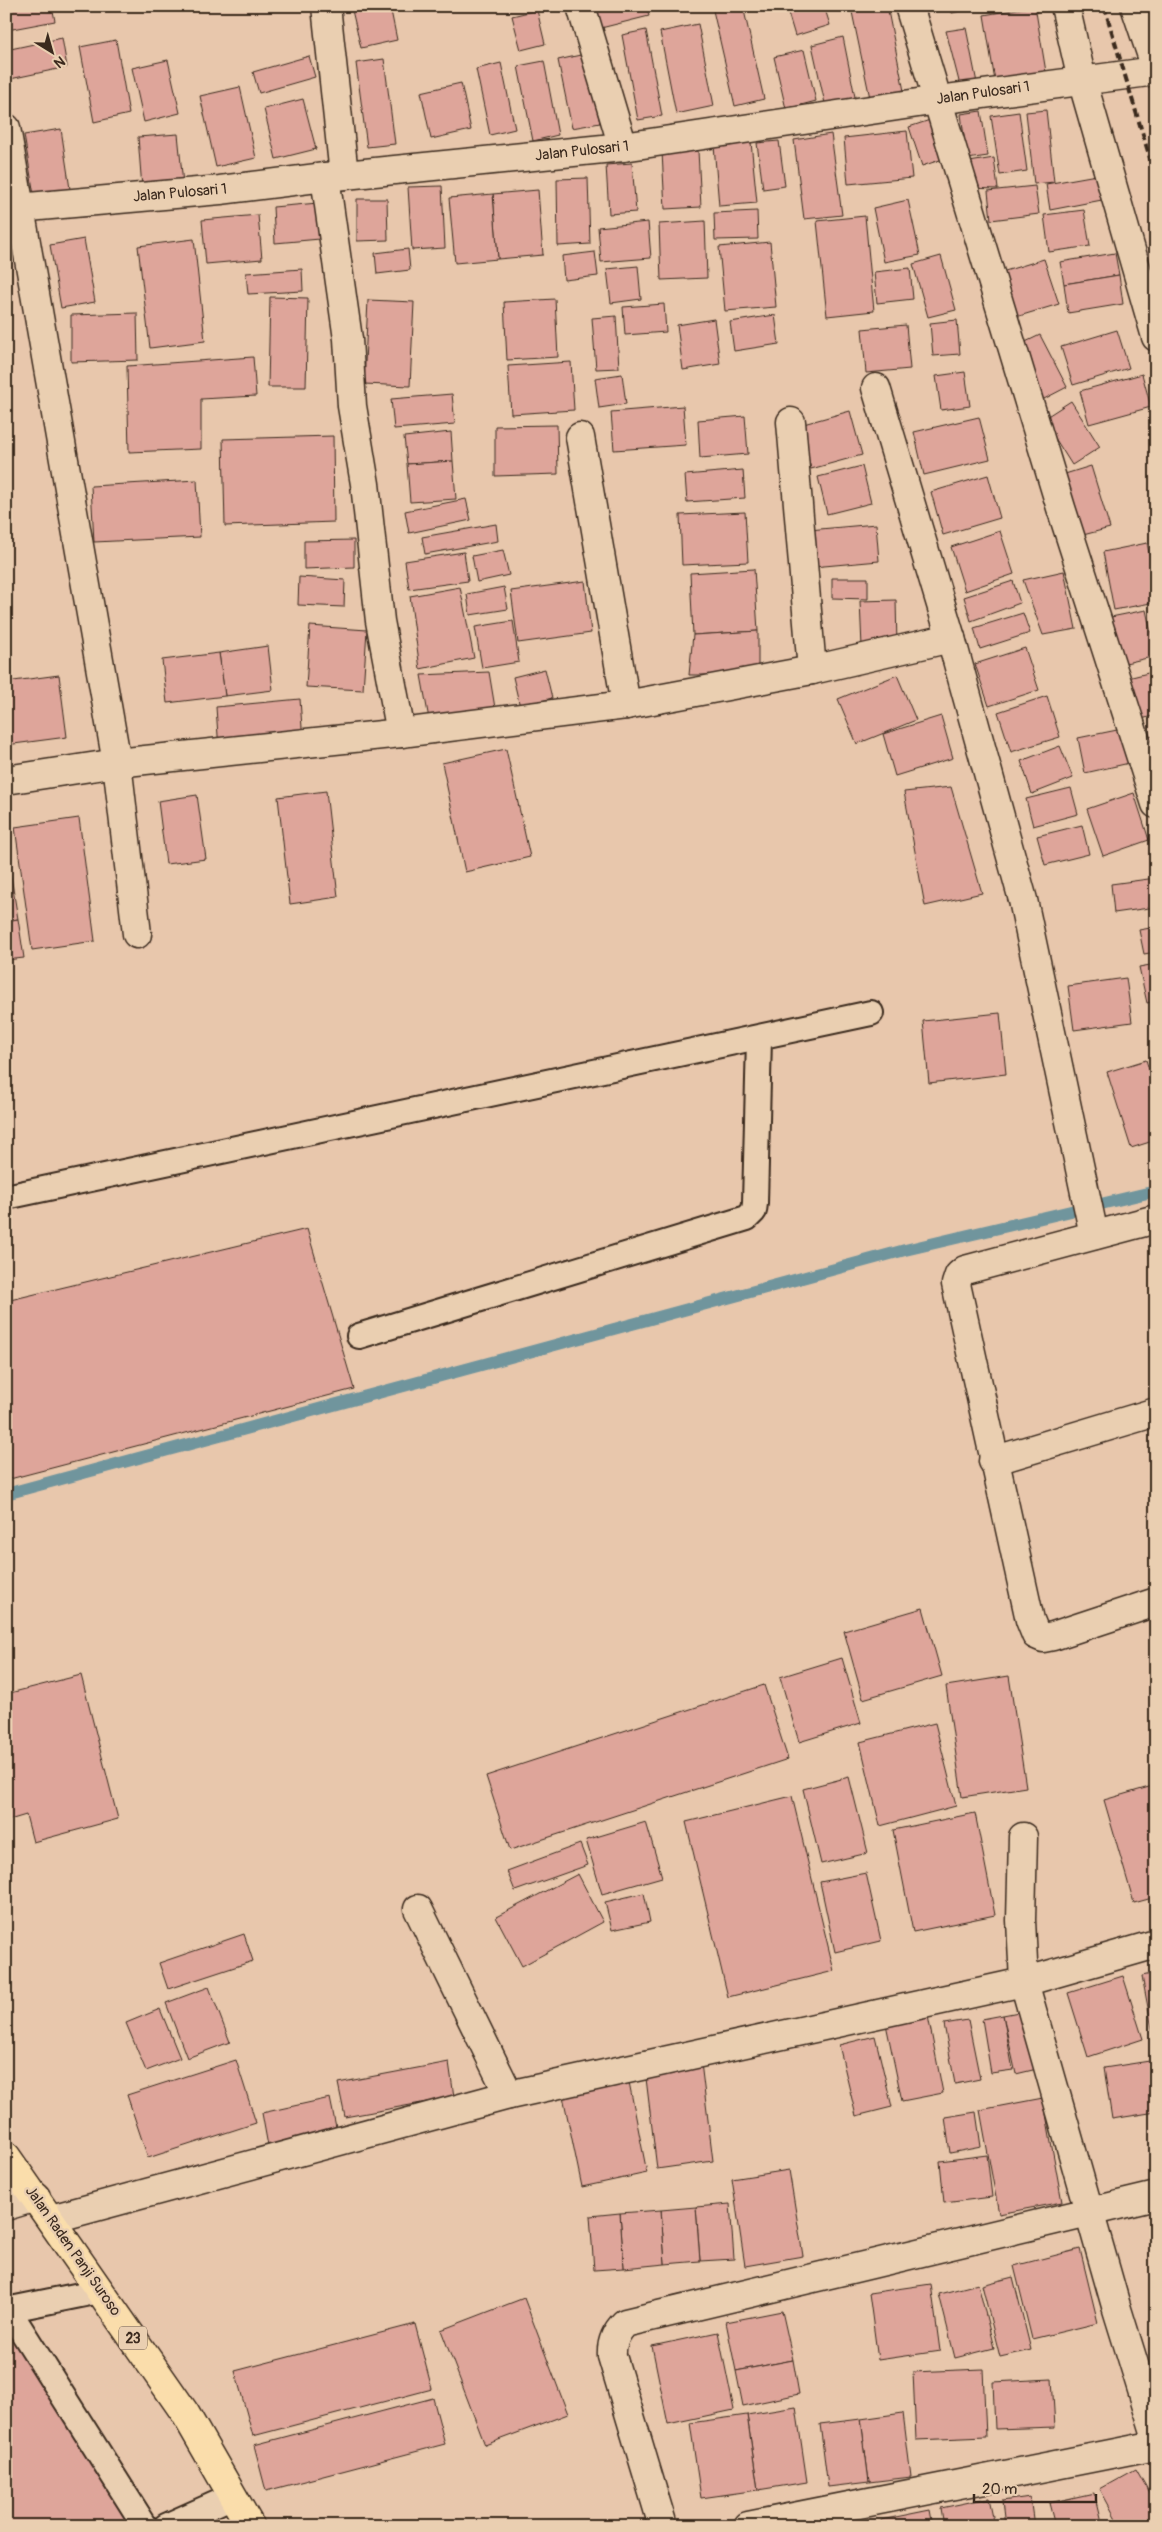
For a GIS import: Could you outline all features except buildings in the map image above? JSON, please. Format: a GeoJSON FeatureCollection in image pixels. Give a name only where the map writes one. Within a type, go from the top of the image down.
{"type":"FeatureCollection","features":[{"type":"Feature","properties":{"kind":"highway","name":"Jalan Raden Panji Suroso"},"geometry":{"type":"LineString","coordinates":[[6,2156],[185,2413],[250,2526]]}},
{"type":"Feature","properties":{"kind":"street"},"geometry":{"type":"LineString","coordinates":[[326,6],[335,176],[352,406],[365,484],[380,621],[401,733]]}},
{"type":"Feature","properties":{"kind":"street"},"geometry":{"type":"LineString","coordinates":[[581,6],[623,147]]}},
{"type":"Feature","properties":{"kind":"street"},"geometry":{"type":"LineString","coordinates":[[909,6],[1060,508],[1156,804]]}},
{"type":"Feature","properties":{"kind":"street"},"geometry":{"type":"LineString","coordinates":[[1064,6],[1082,80],[1156,338]]}},
{"type":"Feature","properties":{"kind":"street"},"geometry":{"type":"LineString","coordinates":[[1135,6],[1156,70]]}},
{"type":"Feature","properties":{"kind":"street","name":"Jalan Pulosari 1"},"geometry":{"type":"LineString","coordinates":[[14,208],[220,190],[335,176],[623,147],[1156,70]]}},
{"type":"Feature","properties":{"kind":"street"},"geometry":{"type":"LineString","coordinates":[[6,128],[14,208],[117,763],[137,934]]}},
{"type":"Feature","properties":{"kind":"street"},"geometry":{"type":"LineString","coordinates":[[876,388],[951,638],[1023,900],[1090,1214]]}},
{"type":"Feature","properties":{"kind":"street"},"geometry":{"type":"LineString","coordinates":[[791,422],[812,670]]}},
{"type":"Feature","properties":{"kind":"street"},"geometry":{"type":"LineString","coordinates":[[580,437],[626,704]]}},
{"type":"Feature","properties":{"kind":"street"},"geometry":{"type":"LineString","coordinates":[[6,780],[117,763],[401,733],[626,704],[812,670],[951,638]]}},
{"type":"Feature","properties":{"kind":"street"},"geometry":{"type":"LineString","coordinates":[[1156,1219],[1090,1214],[965,1270],[959,1275],[956,1284],[993,1461],[1030,1620],[1036,1635],[1043,1638],[1053,1636],[1156,1602]]}},
{"type":"Feature","properties":{"kind":"street"},"geometry":{"type":"LineString","coordinates":[[993,1461],[1156,1412]]}},
{"type":"Feature","properties":{"kind":"street"},"geometry":{"type":"LineString","coordinates":[[1023,1837],[1021,1920],[1024,1982],[1156,2435]]}},
{"type":"Feature","properties":{"kind":"street"},"geometry":{"type":"LineString","coordinates":[[418,1909],[509,2095]]}},
{"type":"Feature","properties":{"kind":"street"},"geometry":{"type":"LineString","coordinates":[[6,2206],[43,2208],[509,2095],[1024,1982],[1156,1944]]}},
{"type":"Feature","properties":{"kind":"street"},"geometry":{"type":"LineString","coordinates":[[663,2526],[612,2356],[613,2341],[617,2331],[624,2324],[1156,2196]]}},
{"type":"Feature","properties":{"kind":"street"},"geometry":{"type":"LineString","coordinates":[[748,2526],[1156,2446]]}},
{"type":"Feature","properties":{"kind":"lane"},"geometry":{"type":"LineString","coordinates":[[6,1197],[872,1013]]}},
{"type":"Feature","properties":{"kind":"lane"},"geometry":{"type":"LineString","coordinates":[[358,1336],[747,1218],[754,1211],[755,1203],[759,1038]]}},
{"type":"Feature","properties":{"kind":"lane"},"geometry":{"type":"LineString","coordinates":[[100,2291],[7,2310],[145,2526]]}},
{"type":"Feature","properties":{"kind":"lane"},"geometry":{"type":"LineString","coordinates":[[166,2526],[233,2496]]}},
{"type":"Feature","properties":{"kind":"waterway"},"geometry":{"type":"LineString","coordinates":[[6,1494],[905,1250],[1156,1191]]}},
{"type":"Feature","properties":{"kind":"railway"},"geometry":{"type":"LineString","coordinates":[[1104,6],[1156,178]]}}]}
